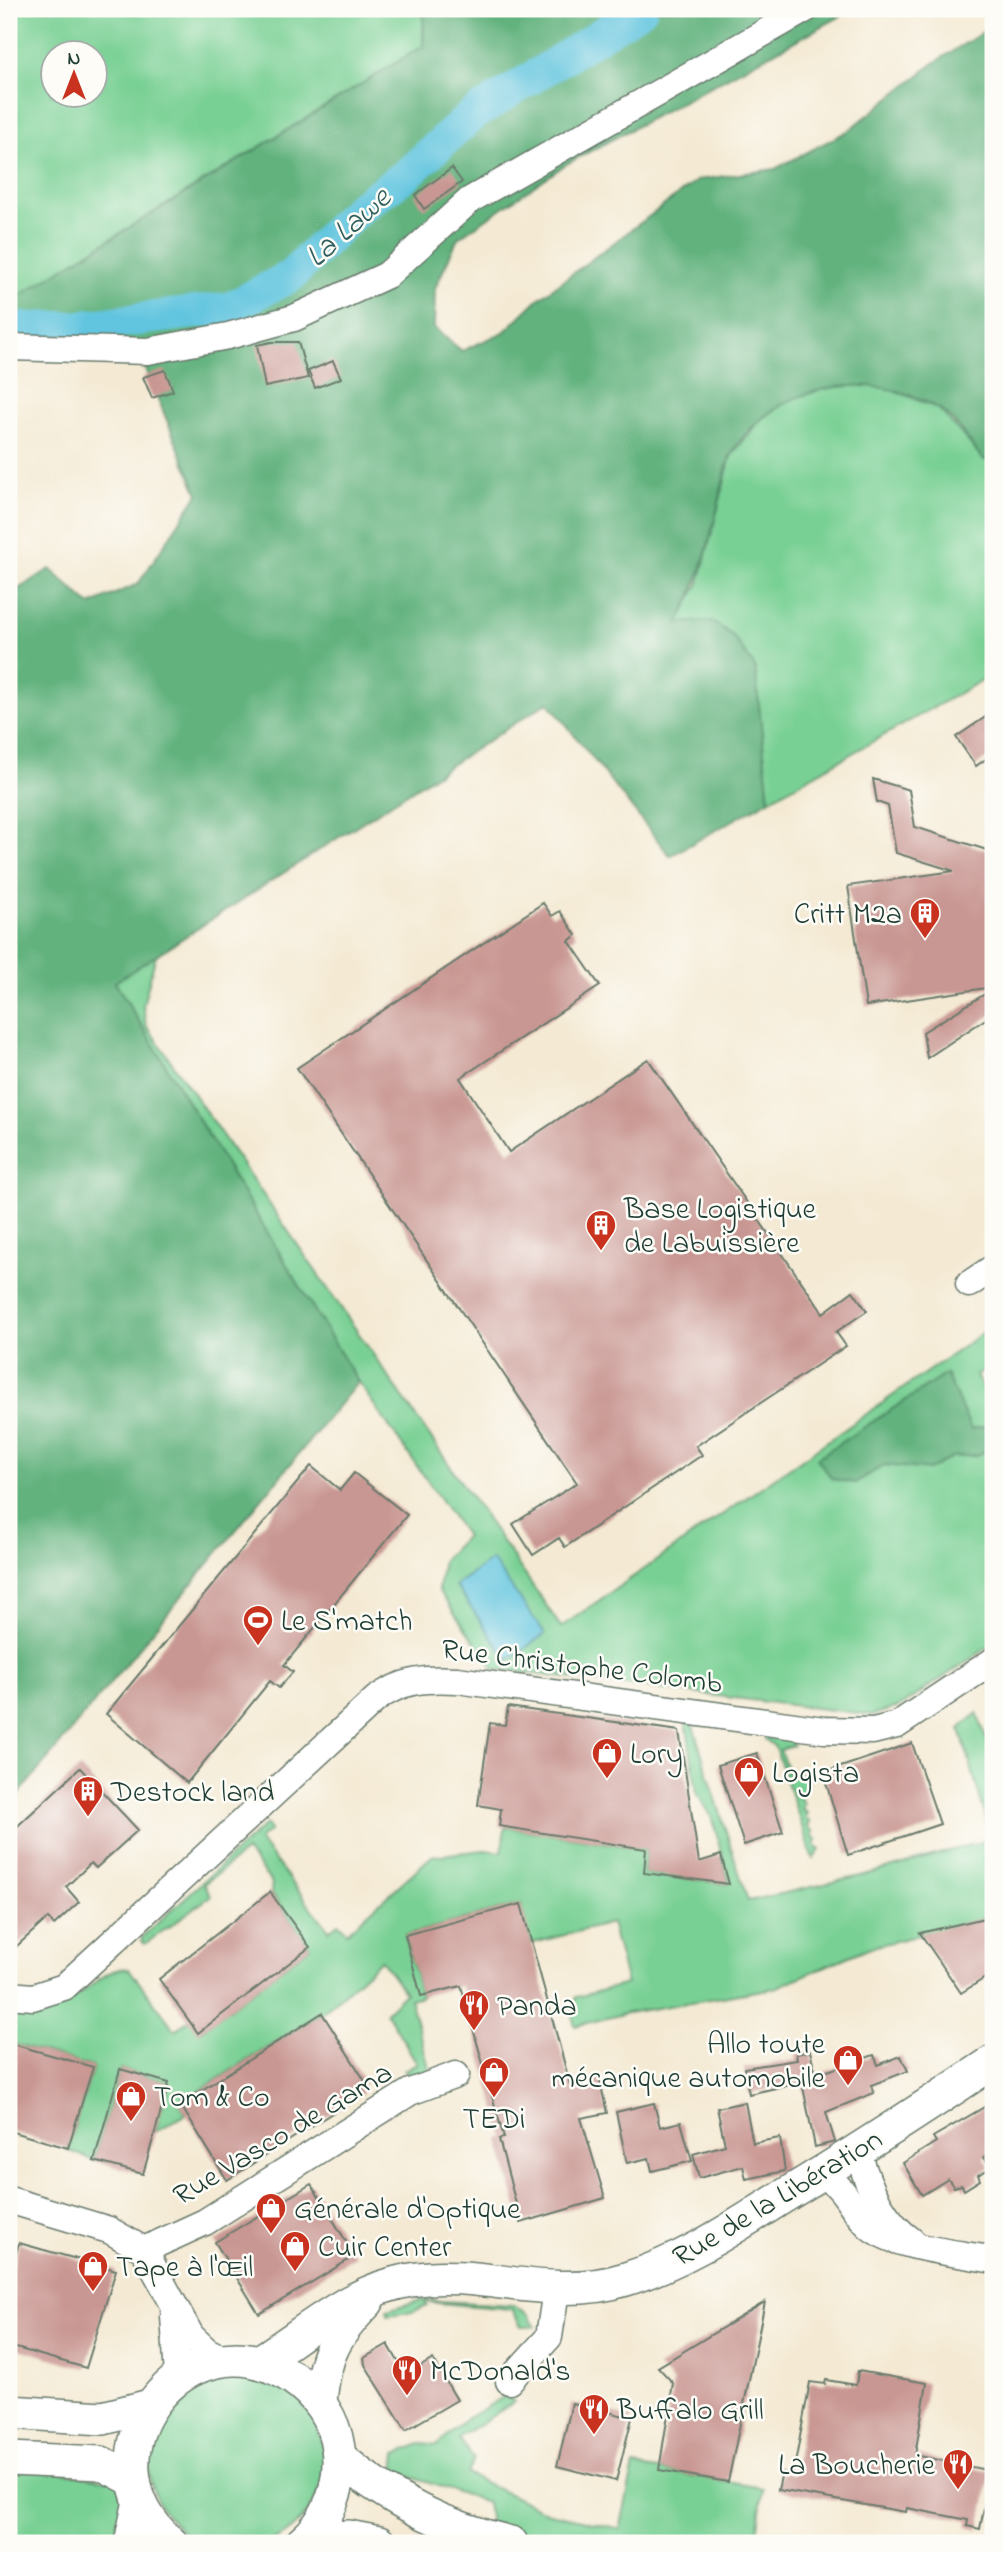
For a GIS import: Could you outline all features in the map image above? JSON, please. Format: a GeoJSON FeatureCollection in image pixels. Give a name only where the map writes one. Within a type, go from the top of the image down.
{"type":"FeatureCollection","features":[{"type":"Feature","properties":{"kind":"main road","name":"Rue de la Libération"},"geometry":{"type":"LineString","coordinates":[[259,2362],[322,2317],[396,2283],[421,2278],[556,2290],[625,2280],[686,2255],[858,2151],[993,2062]]}},
{"type":"Feature","properties":{"kind":"main road","name":"Rue de la Libération"},"geometry":{"type":"LineString","coordinates":[[320,2402],[324,2363],[338,2333],[378,2291]]}},
{"type":"Feature","properties":{"kind":"main road"},"geometry":{"type":"LineString","coordinates":[[131,2543],[136,2490],[134,2442],[150,2406],[178,2377],[201,2366],[226,2360],[259,2362],[282,2371],[303,2384],[320,2402],[330,2419],[340,2458],[338,2479],[328,2511],[304,2541]]}},
{"type":"Feature","properties":{"kind":"main road"},"geometry":{"type":"LineString","coordinates":[[9,2412],[103,2417],[150,2406]]}},
{"type":"Feature","properties":{"kind":"main road"},"geometry":{"type":"LineString","coordinates":[[340,2458],[368,2483],[419,2513],[511,2543]]}},
{"type":"Feature","properties":{"kind":"main road"},"geometry":{"type":"LineString","coordinates":[[9,2459],[101,2463],[136,2490],[149,2519],[171,2543]]}},
{"type":"Feature","properties":{"kind":"main road"},"geometry":{"type":"LineString","coordinates":[[304,2541],[348,2536],[379,2543]]}},
{"type":"Feature","properties":{"kind":"street"},"geometry":{"type":"LineString","coordinates":[[9,348],[148,351],[228,336],[294,318],[387,275],[470,200],[806,9]]}},
{"type":"Feature","properties":{"kind":"street"},"geometry":{"type":"LineString","coordinates":[[969,1284],[993,1268]]}},
{"type":"Feature","properties":{"kind":"street","name":"Rue Christophe Colomb"},"geometry":{"type":"LineString","coordinates":[[9,1995],[33,1997],[64,1987],[376,1699],[404,1682],[457,1680],[824,1730],[873,1731],[914,1716],[993,1661]]}},
{"type":"Feature","properties":{"kind":"street","name":"Rue Vasco de Gama"},"geometry":{"type":"LineString","coordinates":[[144,2250],[205,2222],[411,2092],[456,2075]]}},
{"type":"Feature","properties":{"kind":"street"},"geometry":{"type":"LineString","coordinates":[[858,2151],[878,2204],[900,2233],[916,2244]]}},
{"type":"Feature","properties":{"kind":"street"},"geometry":{"type":"LineString","coordinates":[[821,2173],[842,2186],[854,2209],[870,2227],[886,2238],[993,2260]]}},
{"type":"Feature","properties":{"kind":"street"},"geometry":{"type":"LineString","coordinates":[[9,2200],[108,2230],[144,2250],[191,2336],[207,2351],[226,2360]]}},
{"type":"Feature","properties":{"kind":"street"},"geometry":{"type":"LineString","coordinates":[[509,2381],[550,2337],[556,2290]]}},
{"type":"Feature","properties":{"kind":"street"},"geometry":{"type":"LineString","coordinates":[[173,2307],[178,2342],[178,2377]]}},
{"type":"Feature","properties":{"kind":"green space"},"geometry":{"type":"Polygon","coordinates":[[[9,9],[424,9],[423,46],[9,302],[9,9]]]}},
{"type":"Feature","properties":{"kind":"green space"},"geometry":{"type":"Polygon","coordinates":[[[424,9],[854,9],[568,163],[458,238],[435,288],[434,328],[462,351],[504,332],[537,300],[698,180],[775,169],[848,131],[934,63],[993,26],[993,456],[984,460],[956,425],[938,408],[911,395],[883,388],[853,386],[824,389],[797,398],[771,412],[749,431],[731,455],[702,566],[678,623],[711,621],[732,635],[755,667],[769,800],[670,856],[548,702],[115,982],[358,1382],[9,1806],[9,595],[50,569],[90,605],[138,584],[198,494],[140,356],[21,348],[9,322],[9,302],[423,46],[424,9]]]}},
{"type":"Feature","properties":{"kind":"green space"},"geometry":{"type":"Polygon","coordinates":[[[837,385],[884,386],[939,409],[984,459],[993,456],[993,674],[769,800],[754,667],[678,623],[699,583],[731,456],[761,419],[791,399],[837,385]]]}},
{"type":"Feature","properties":{"kind":"green space"},"geometry":{"type":"Polygon","coordinates":[[[156,955],[143,1005],[146,1025],[561,1627],[987,1330],[993,1340],[993,1365],[976,1376],[993,1404],[993,1644],[899,1707],[873,1715],[494,1669],[438,1590],[443,1560],[466,1536],[358,1382],[115,982],[156,955]]]}},
{"type":"Feature","properties":{"kind":"green space"},"geometry":{"type":"Polygon","coordinates":[[[946,1374],[971,1429],[993,1425],[993,1446],[978,1455],[952,1457],[929,1470],[885,1465],[855,1483],[832,1479],[817,1458],[946,1374]]]}},
{"type":"Feature","properties":{"kind":"green space"},"geometry":{"type":"Polygon","coordinates":[[[977,1713],[993,1757],[993,1916],[868,1948],[775,1988],[627,2013],[575,2026],[571,2011],[576,1997],[627,1984],[611,1923],[530,1944],[521,1904],[405,1935],[421,1996],[410,1999],[430,2071],[412,2079],[404,2070],[417,2063],[386,2012],[405,1993],[381,1960],[322,2013],[180,2103],[186,2114],[155,2132],[169,2083],[120,2069],[94,2161],[67,2150],[93,2067],[9,2043],[9,2010],[34,2012],[58,2007],[103,1976],[121,1969],[129,1969],[175,2030],[189,2020],[199,2032],[310,1947],[271,1892],[272,1883],[246,1851],[204,1884],[211,1896],[145,1944],[142,1941],[142,1937],[266,1824],[270,1830],[259,1840],[329,1930],[338,1923],[347,1932],[432,1856],[485,1850],[502,1852],[505,1827],[646,1849],[644,1873],[729,1884],[713,1820],[697,1793],[686,1722],[692,1723],[748,1901],[861,1876],[992,1839],[960,1729],[977,1713]]]}},
{"type":"Feature","properties":{"kind":"green space"},"geometry":{"type":"Polygon","coordinates":[[[765,1731],[789,1734],[793,1746],[780,1750],[790,1777],[806,1772],[809,1780],[800,1799],[804,1803],[802,1810],[807,1813],[805,1818],[810,1822],[808,1827],[814,1832],[812,1836],[817,1839],[815,1846],[820,1850],[813,1859],[775,1747],[765,1739],[765,1731]]]}},
{"type":"Feature","properties":{"kind":"green space"},"geometry":{"type":"Polygon","coordinates":[[[422,2300],[513,2305],[528,2314],[536,2326],[521,2326],[512,2309],[425,2302],[427,2306],[412,2312],[388,2315],[387,2310],[422,2300]]]}},
{"type":"Feature","properties":{"kind":"green space"},"geometry":{"type":"Polygon","coordinates":[[[236,2373],[270,2380],[298,2399],[317,2427],[324,2461],[317,2495],[298,2523],[270,2542],[236,2549],[202,2542],[174,2523],[155,2495],[148,2461],[155,2427],[174,2399],[202,2380],[236,2373]]]}},
{"type":"Feature","properties":{"kind":"green space"},"geometry":{"type":"Polygon","coordinates":[[[507,2395],[514,2402],[458,2438],[474,2459],[467,2474],[546,2512],[620,2529],[634,2466],[763,2488],[756,2543],[492,2543],[487,2502],[374,2465],[394,2471],[396,2454],[423,2443],[437,2445],[466,2419],[507,2395]]]}},
{"type":"Feature","properties":{"kind":"green space"},"geometry":{"type":"Polygon","coordinates":[[[9,2464],[121,2482],[123,2515],[117,2543],[9,2543],[9,2464]]]}},
{"type":"Feature","properties":{"kind":"water"},"geometry":{"type":"Polygon","coordinates":[[[492,1560],[545,1634],[508,1660],[455,1585],[492,1560]]]}},
{"type":"Feature","properties":{"kind":"building"},"geometry":{"type":"Polygon","coordinates":[[[452,168],[462,182],[424,209],[415,195],[452,168]]]}},
{"type":"Feature","properties":{"kind":"building"},"geometry":{"type":"Polygon","coordinates":[[[298,342],[308,378],[265,387],[257,345],[298,342]]]}},
{"type":"Feature","properties":{"kind":"building"},"geometry":{"type":"Polygon","coordinates":[[[333,361],[341,378],[315,388],[308,371],[333,361]]]}},
{"type":"Feature","properties":{"kind":"building"},"geometry":{"type":"Polygon","coordinates":[[[165,370],[173,391],[152,398],[143,377],[165,370]]]}},
{"type":"Feature","properties":{"kind":"building"},"geometry":{"type":"Polygon","coordinates":[[[993,712],[993,754],[976,766],[956,737],[993,712]]]}},
{"type":"Feature","properties":{"kind":"building","name":"Critt M2a"},"geometry":{"type":"Polygon","coordinates":[[[873,779],[909,790],[915,827],[993,852],[993,987],[866,1006],[848,886],[954,871],[896,853],[888,806],[877,802],[873,779]]]}},
{"type":"Feature","properties":{"kind":"building","name":"Base Logistique de Labuissière"},"geometry":{"type":"Polygon","coordinates":[[[543,903],[552,916],[560,911],[576,935],[569,941],[600,986],[460,1078],[509,1152],[648,1059],[823,1313],[853,1291],[867,1311],[836,1332],[846,1346],[696,1446],[702,1455],[565,1547],[559,1538],[533,1555],[513,1524],[577,1483],[297,1068],[543,903]]]}},
{"type":"Feature","properties":{"kind":"building"},"geometry":{"type":"Polygon","coordinates":[[[993,989],[993,1014],[927,1058],[923,1032],[993,989]]]}},
{"type":"Feature","properties":{"kind":"building"},"geometry":{"type":"Polygon","coordinates":[[[311,1466],[340,1490],[354,1473],[407,1515],[284,1665],[293,1672],[279,1688],[270,1681],[187,1783],[106,1714],[311,1466]]]}},
{"type":"Feature","properties":{"kind":"building"},"geometry":{"type":"Polygon","coordinates":[[[508,1707],[679,1731],[699,1862],[721,1855],[729,1884],[644,1873],[646,1849],[499,1826],[501,1809],[478,1805],[490,1723],[505,1725],[508,1707]]]}},
{"type":"Feature","properties":{"kind":"building"},"geometry":{"type":"Polygon","coordinates":[[[912,1743],[940,1824],[848,1855],[823,1773],[912,1743]]]}},
{"type":"Feature","properties":{"kind":"building"},"geometry":{"type":"Polygon","coordinates":[[[757,1753],[783,1832],[744,1845],[718,1765],[757,1753]]]}},
{"type":"Feature","properties":{"kind":"building"},"geometry":{"type":"Polygon","coordinates":[[[80,1768],[138,1830],[96,1868],[91,1863],[66,1887],[79,1902],[54,1925],[48,1918],[9,1953],[9,1834],[80,1768]]]}},
{"type":"Feature","properties":{"kind":"building"},"geometry":{"type":"Polygon","coordinates":[[[270,1892],[310,1947],[198,2033],[159,1979],[270,1892]]]}},
{"type":"Feature","properties":{"kind":"building"},"geometry":{"type":"Polygon","coordinates":[[[521,1904],[570,2084],[599,2076],[607,2113],[581,2118],[605,2198],[521,2223],[499,2139],[504,2138],[461,1986],[421,1996],[405,1935],[521,1904]]]}},
{"type":"Feature","properties":{"kind":"building"},"geometry":{"type":"Polygon","coordinates":[[[993,1916],[993,1973],[961,1993],[920,1933],[993,1916]]]}},
{"type":"Feature","properties":{"kind":"building"},"geometry":{"type":"Polygon","coordinates":[[[322,2013],[365,2081],[362,2094],[227,2180],[180,2104],[322,2013]]]}},
{"type":"Feature","properties":{"kind":"building"},"geometry":{"type":"Polygon","coordinates":[[[9,2043],[93,2067],[68,2148],[9,2131],[9,2043]]]}},
{"type":"Feature","properties":{"kind":"building"},"geometry":{"type":"Polygon","coordinates":[[[810,2051],[816,2075],[874,2055],[878,2065],[901,2056],[908,2071],[871,2085],[874,2093],[826,2112],[835,2142],[815,2147],[802,2082],[749,2094],[744,2068],[797,2060],[796,2054],[810,2051]]]}},
{"type":"Feature","properties":{"kind":"building"},"geometry":{"type":"Polygon","coordinates":[[[120,2069],[169,2083],[143,2174],[94,2161],[120,2069]]]}},
{"type":"Feature","properties":{"kind":"building"},"geometry":{"type":"Polygon","coordinates":[[[745,2102],[753,2143],[780,2138],[785,2171],[746,2179],[743,2166],[699,2178],[693,2154],[725,2145],[717,2108],[745,2102]]]}},
{"type":"Feature","properties":{"kind":"building"},"geometry":{"type":"Polygon","coordinates":[[[993,2102],[993,2152],[984,2157],[991,2168],[978,2175],[980,2180],[964,2190],[962,2185],[954,2187],[948,2179],[922,2195],[903,2163],[936,2142],[933,2137],[993,2102]]]}},
{"type":"Feature","properties":{"kind":"building"},"geometry":{"type":"Polygon","coordinates":[[[654,2103],[660,2127],[681,2122],[692,2161],[652,2171],[649,2158],[627,2163],[616,2112],[654,2103]]]}},
{"type":"Feature","properties":{"kind":"building"},"geometry":{"type":"Polygon","coordinates":[[[311,2184],[355,2256],[259,2314],[215,2242],[311,2184]]]}},
{"type":"Feature","properties":{"kind":"building"},"geometry":{"type":"Polygon","coordinates":[[[19,2243],[116,2270],[86,2368],[9,2346],[9,2278],[19,2243]]]}},
{"type":"Feature","properties":{"kind":"building"},"geometry":{"type":"Polygon","coordinates":[[[765,2302],[728,2482],[659,2470],[673,2383],[658,2367],[765,2302]]]}},
{"type":"Feature","properties":{"kind":"building","name":"McDonald's"},"geometry":{"type":"Polygon","coordinates":[[[388,2344],[406,2375],[433,2359],[457,2400],[406,2430],[365,2365],[364,2358],[388,2344]]]}},
{"type":"Feature","properties":{"kind":"building"},"geometry":{"type":"Polygon","coordinates":[[[858,2371],[927,2383],[915,2455],[991,2471],[980,2529],[967,2526],[968,2520],[907,2508],[906,2512],[778,2490],[782,2472],[793,2475],[810,2382],[825,2384],[826,2380],[856,2385],[858,2371]]]}},
{"type":"Feature","properties":{"kind":"building"},"geometry":{"type":"Polygon","coordinates":[[[572,2403],[632,2418],[616,2481],[557,2466],[572,2403]]]}},
{"type":"Feature","properties":{"kind":"waterway","name":"La Lawe"},"geometry":{"type":"LineString","coordinates":[[9,329],[78,327],[230,308],[291,276],[359,208],[407,174],[470,117],[641,9]]}},
{"type":"Feature","properties":{"kind":"place","name":"Critt M2a"},"geometry":{"type":"Point","coordinates":[925,940]}},
{"type":"Feature","properties":{"kind":"place","name":"Base Logistique de Labuissière"},"geometry":{"type":"Point","coordinates":[601,1252]}},
{"type":"Feature","properties":{"kind":"place","name":"Le S'match"},"geometry":{"type":"Point","coordinates":[258,1647]}},
{"type":"Feature","properties":{"kind":"place","name":"Lory"},"geometry":{"type":"Point","coordinates":[607,1780]}},
{"type":"Feature","properties":{"kind":"place","name":"Logista"},"geometry":{"type":"Point","coordinates":[749,1799]}},
{"type":"Feature","properties":{"kind":"place","name":"Destock land"},"geometry":{"type":"Point","coordinates":[88,1818]}},
{"type":"Feature","properties":{"kind":"place","name":"Panda"},"geometry":{"type":"Point","coordinates":[474,2032]}},
{"type":"Feature","properties":{"kind":"place","name":"Allo toute mécanique automobile"},"geometry":{"type":"Point","coordinates":[848,2087]}},
{"type":"Feature","properties":{"kind":"place","name":"TEDi"},"geometry":{"type":"Point","coordinates":[494,2099]}},
{"type":"Feature","properties":{"kind":"place","name":"Tom & Co"},"geometry":{"type":"Point","coordinates":[131,2123]}},
{"type":"Feature","properties":{"kind":"place","name":"Générale d'Optique"},"geometry":{"type":"Point","coordinates":[271,2235]}},
{"type":"Feature","properties":{"kind":"place","name":"Cuir Center"},"geometry":{"type":"Point","coordinates":[295,2273]}},
{"type":"Feature","properties":{"kind":"place","name":"Tape à l'Œil"},"geometry":{"type":"Point","coordinates":[93,2293]}},
{"type":"Feature","properties":{"kind":"place","name":"McDonald's"},"geometry":{"type":"Point","coordinates":[407,2397]}},
{"type":"Feature","properties":{"kind":"place","name":"Buffalo Grill"},"geometry":{"type":"Point","coordinates":[594,2436]}},
{"type":"Feature","properties":{"kind":"place","name":"La Boucherie"},"geometry":{"type":"Point","coordinates":[958,2491]}}]}
